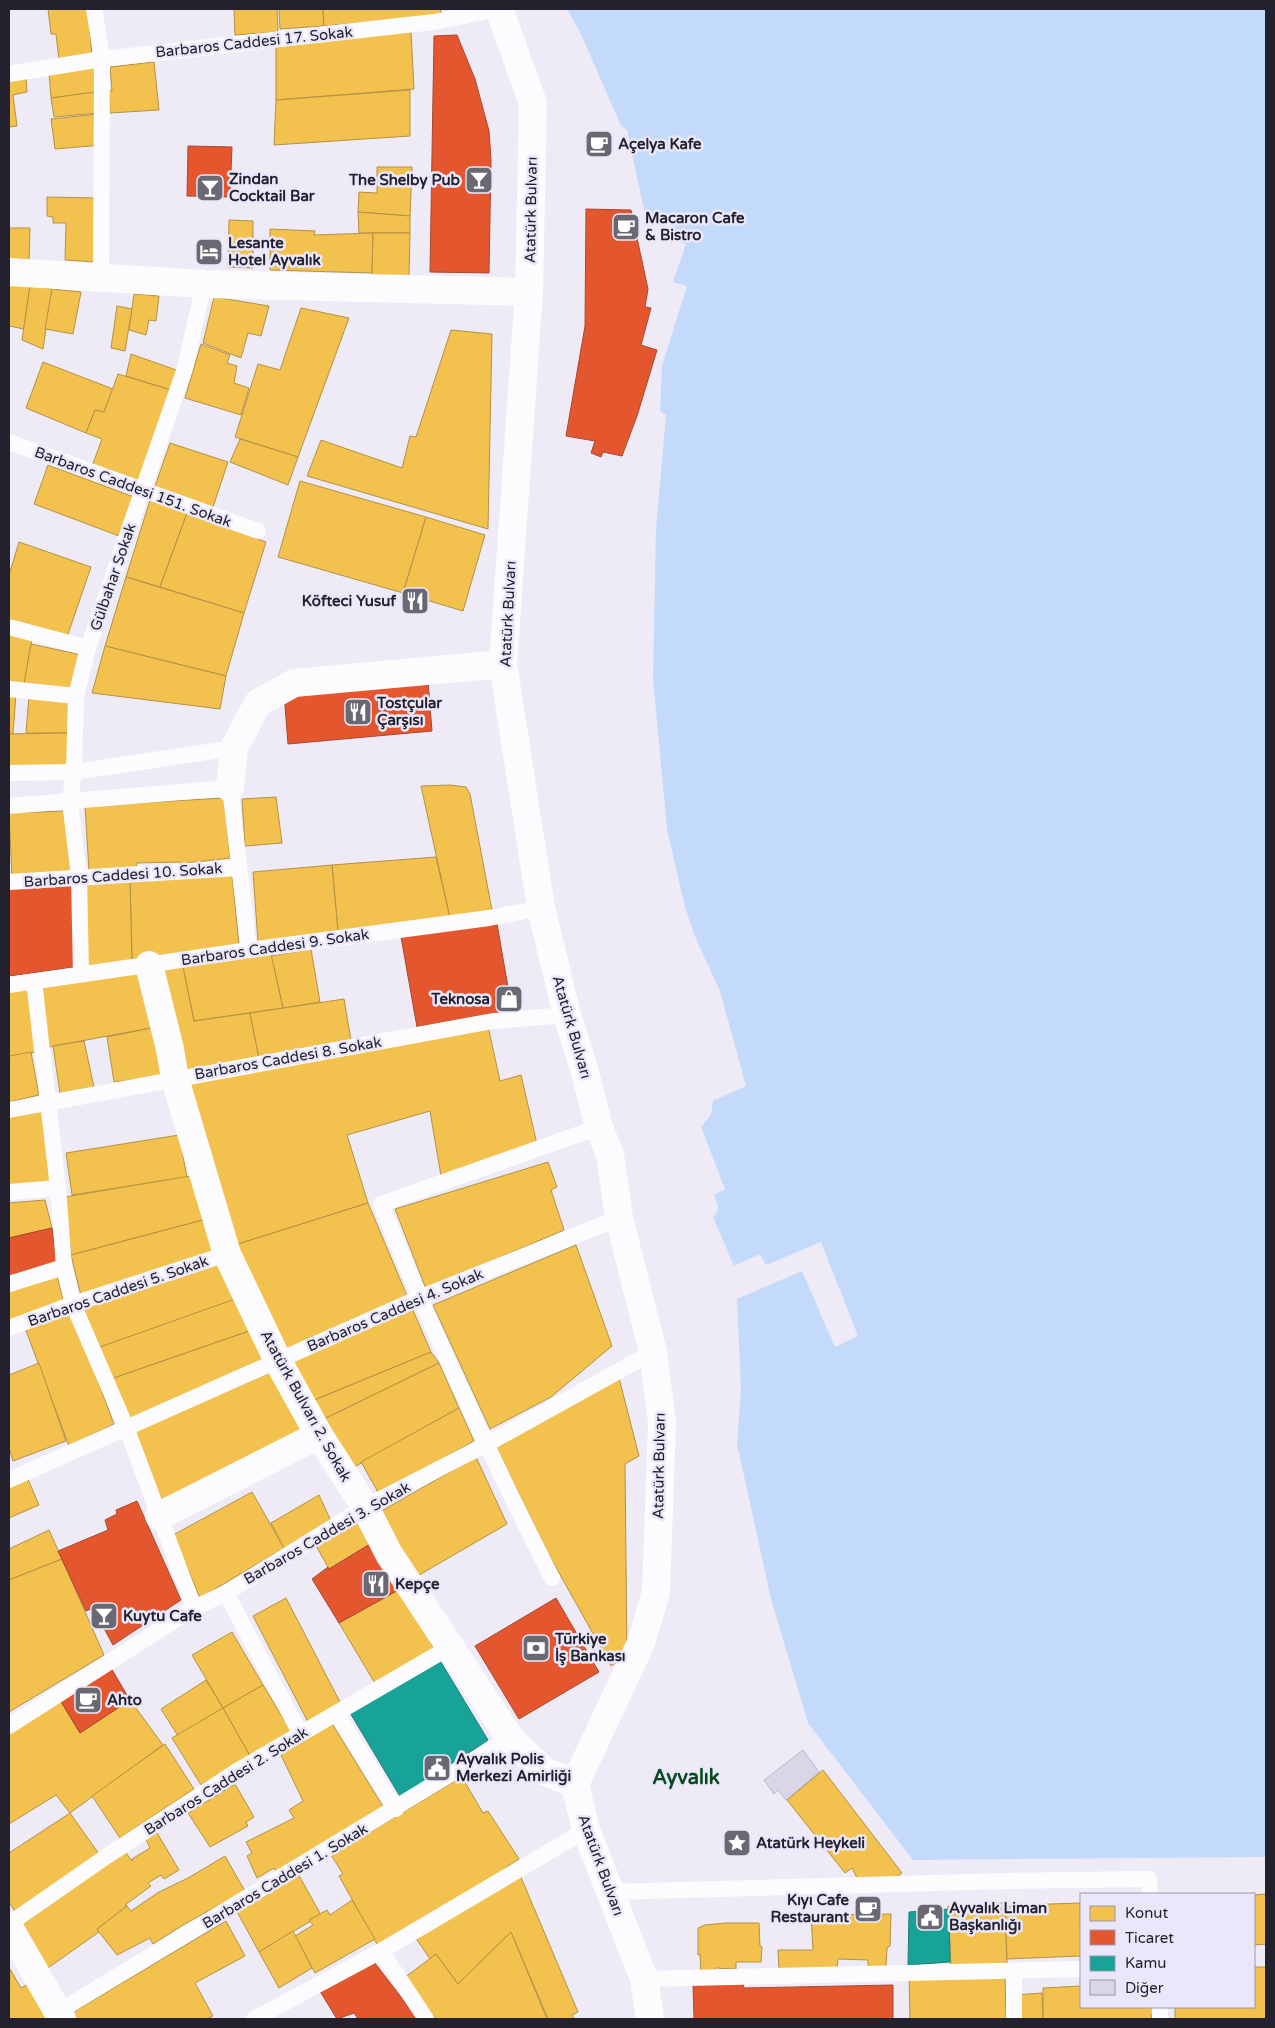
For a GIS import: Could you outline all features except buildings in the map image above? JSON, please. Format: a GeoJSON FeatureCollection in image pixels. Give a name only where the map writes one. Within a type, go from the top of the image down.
{"type":"FeatureCollection","features":[{"type":"Feature","properties":{"kind":"street","name":"Atatürk Bulvarı"},"geometry":{"type":"LineString","coordinates":[[499,9],[534,103],[529,292],[503,664],[541,908],[567,1015],[583,1065],[599,1127],[610,1155],[619,1218],[654,1352],[662,1423],[656,1592],[641,1643],[575,1784],[586,1830],[644,1979],[650,2019]]}},
{"type":"Feature","properties":{"kind":"street"},"geometry":{"type":"LineString","coordinates":[[9,272],[204,284],[529,292]]}},
{"type":"Feature","properties":{"kind":"street"},"geometry":{"type":"LineString","coordinates":[[230,788],[234,748],[258,703],[294,682],[503,664]]}},
{"type":"Feature","properties":{"kind":"street","name":"Atatürk Bulvarı 2. Sokak"},"geometry":{"type":"LineString","coordinates":[[149,965],[170,1049],[175,1079],[227,1254],[278,1361],[319,1436],[365,1507],[389,1554],[510,1738],[544,1771],[575,1784]]}},
{"type":"Feature","properties":{"kind":"street"},"geometry":{"type":"LineString","coordinates":[[159,1516],[319,1436]]}},
{"type":"Feature","properties":{"kind":"street"},"geometry":{"type":"LineString","coordinates":[[12,1940],[60,2015]]}},
{"type":"Feature","properties":{"kind":"lane"},"geometry":{"type":"LineString","coordinates":[[94,9],[102,59],[101,277]]}},
{"type":"Feature","properties":{"kind":"lane","name":"Barbaros Caddesi 17. Sokak"},"geometry":{"type":"LineString","coordinates":[[9,74],[102,59],[434,22],[499,9]]}},
{"type":"Feature","properties":{"kind":"lane","name":"Gülbahar Sokak"},"geometry":{"type":"LineString","coordinates":[[81,974],[79,877],[70,801],[74,772],[76,696],[88,648],[185,368],[204,284]]}},
{"type":"Feature","properties":{"kind":"lane","name":"Barbaros Caddesi 151. Sokak"},"geometry":{"type":"LineString","coordinates":[[9,442],[258,531]]}},
{"type":"Feature","properties":{"kind":"lane"},"geometry":{"type":"LineString","coordinates":[[9,627],[88,648]]}},
{"type":"Feature","properties":{"kind":"lane"},"geometry":{"type":"LineString","coordinates":[[9,689],[76,696]]}},
{"type":"Feature","properties":{"kind":"lane"},"geometry":{"type":"LineString","coordinates":[[9,773],[74,772],[234,748]]}},
{"type":"Feature","properties":{"kind":"lane"},"geometry":{"type":"LineString","coordinates":[[9,806],[230,788],[249,950]]}},
{"type":"Feature","properties":{"kind":"lane","name":"Barbaros Caddesi 10. Sokak"},"geometry":{"type":"LineString","coordinates":[[9,882],[238,868]]}},
{"type":"Feature","properties":{"kind":"lane","name":"Barbaros Caddesi 9. Sokak"},"geometry":{"type":"LineString","coordinates":[[9,985],[249,950],[490,918],[541,908]]}},
{"type":"Feature","properties":{"kind":"lane"},"geometry":{"type":"LineString","coordinates":[[34,981],[58,1188],[64,1267],[73,1304],[126,1427],[194,1608]]}},
{"type":"Feature","properties":{"kind":"lane","name":"Barbaros Caddesi 8. Sokak"},"geometry":{"type":"LineString","coordinates":[[9,1110],[48,1101],[494,1021],[567,1015]]}},
{"type":"Feature","properties":{"kind":"lane"},"geometry":{"type":"LineString","coordinates":[[552,1578],[485,1445],[418,1298],[381,1204],[599,1127]]}},
{"type":"Feature","properties":{"kind":"lane"},"geometry":{"type":"LineString","coordinates":[[9,1192],[58,1188]]}},
{"type":"Feature","properties":{"kind":"lane","name":"Barbaros Caddesi 4. Sokak"},"geometry":{"type":"LineString","coordinates":[[9,1480],[418,1298],[619,1218]]}},
{"type":"Feature","properties":{"kind":"lane","name":"Barbaros Caddesi 5. Sokak"},"geometry":{"type":"LineString","coordinates":[[9,1328],[73,1304],[227,1254]]}},
{"type":"Feature","properties":{"kind":"lane"},"geometry":{"type":"LineString","coordinates":[[9,1284],[64,1267]]}},
{"type":"Feature","properties":{"kind":"lane","name":"Barbaros Caddesi 3. Sokak"},"geometry":{"type":"LineString","coordinates":[[9,1726],[194,1608],[226,1593],[365,1507],[485,1445],[654,1352]]}},
{"type":"Feature","properties":{"kind":"lane"},"geometry":{"type":"LineString","coordinates":[[226,1593],[300,1733]]}},
{"type":"Feature","properties":{"kind":"lane","name":"Barbaros Caddesi 2. Sokak"},"geometry":{"type":"LineString","coordinates":[[12,1940],[107,1856],[229,1776],[450,1647]]}},
{"type":"Feature","properties":{"kind":"lane"},"geometry":{"type":"LineString","coordinates":[[336,1714],[396,1809]]}},
{"type":"Feature","properties":{"kind":"lane","name":"Barbaros Caddesi 1. Sokak"},"geometry":{"type":"LineString","coordinates":[[60,2015],[510,1738]]}},
{"type":"Feature","properties":{"kind":"lane"},"geometry":{"type":"LineString","coordinates":[[254,2019],[381,1951],[586,1830]]}},
{"type":"Feature","properties":{"kind":"lane"},"geometry":{"type":"LineString","coordinates":[[611,1892],[1149,1879],[1150,1893]]}},
{"type":"Feature","properties":{"kind":"lane"},"geometry":{"type":"LineString","coordinates":[[381,1951],[426,2019]]}},
{"type":"Feature","properties":{"kind":"lane"},"geometry":{"type":"LineString","coordinates":[[644,1979],[1080,1969]]}},
{"type":"Feature","properties":{"kind":"lane"},"geometry":{"type":"LineString","coordinates":[[1014,1971],[1014,2019]]}},
{"type":"Feature","properties":{"kind":"water"},"geometry":{"type":"Polygon","coordinates":[[[567,9],[1266,9],[1266,1857],[913,1860],[808,1723],[771,1599],[737,1444],[741,1390],[737,1299],[802,1271],[835,1347],[858,1336],[821,1242],[766,1265],[760,1254],[734,1266],[713,1217],[718,1209],[714,1195],[725,1189],[701,1127],[711,1115],[713,1101],[746,1086],[720,991],[696,939],[685,907],[667,829],[653,679],[656,529],[666,415],[660,411],[662,366],[687,286],[673,282],[686,244],[673,240],[675,226],[646,219],[627,130],[621,126],[581,34],[567,9]]]}},
{"type":"Feature","properties":{"kind":"place","name":"Açelya Kafe"},"geometry":{"type":"Point","coordinates":[599,144]}},
{"type":"Feature","properties":{"kind":"place","name":"The Shelby Pub"},"geometry":{"type":"Point","coordinates":[479,180]}},
{"type":"Feature","properties":{"kind":"place","name":"Zindan Cocktail Bar"},"geometry":{"type":"Point","coordinates":[210,188]}},
{"type":"Feature","properties":{"kind":"place","name":"Macaron Cafe & Bistro"},"geometry":{"type":"Point","coordinates":[626,227]}},
{"type":"Feature","properties":{"kind":"place","name":"Lesante Hotel Ayvalık"},"geometry":{"type":"Point","coordinates":[209,252]}},
{"type":"Feature","properties":{"kind":"place","name":"Köfteci Yusuf"},"geometry":{"type":"Point","coordinates":[415,601]}},
{"type":"Feature","properties":{"kind":"place","name":"Tostçular Çarşısı"},"geometry":{"type":"Point","coordinates":[358,712]}},
{"type":"Feature","properties":{"kind":"place","name":"Teknosa"},"geometry":{"type":"Point","coordinates":[509,999]}},
{"type":"Feature","properties":{"kind":"place","name":"Kepçe"},"geometry":{"type":"Point","coordinates":[376,1584]}},
{"type":"Feature","properties":{"kind":"place","name":"Kuytu Cafe"},"geometry":{"type":"Point","coordinates":[104,1616]}},
{"type":"Feature","properties":{"kind":"place","name":"Türkiye İş Bankası"},"geometry":{"type":"Point","coordinates":[536,1648]}},
{"type":"Feature","properties":{"kind":"place","name":"Ahto"},"geometry":{"type":"Point","coordinates":[88,1700]}},
{"type":"Feature","properties":{"kind":"place","name":"Ayvalık Polis Merkezi Amirliği"},"geometry":{"type":"Point","coordinates":[437,1768]}},
{"type":"Feature","properties":{"kind":"place","name":"Atatürk Heykeli"},"geometry":{"type":"Point","coordinates":[737,1843]}},
{"type":"Feature","properties":{"kind":"place","name":"Kıyı Cafe Restaurant"},"geometry":{"type":"Point","coordinates":[868,1909]}},
{"type":"Feature","properties":{"kind":"place","name":"Ayvalık Liman Başkanlığı"},"geometry":{"type":"Point","coordinates":[930,1917]}},
{"type":"Feature","properties":{"kind":"district","name":"Ayvalık"},"geometry":{"type":"Point","coordinates":[686,1778]}}]}
